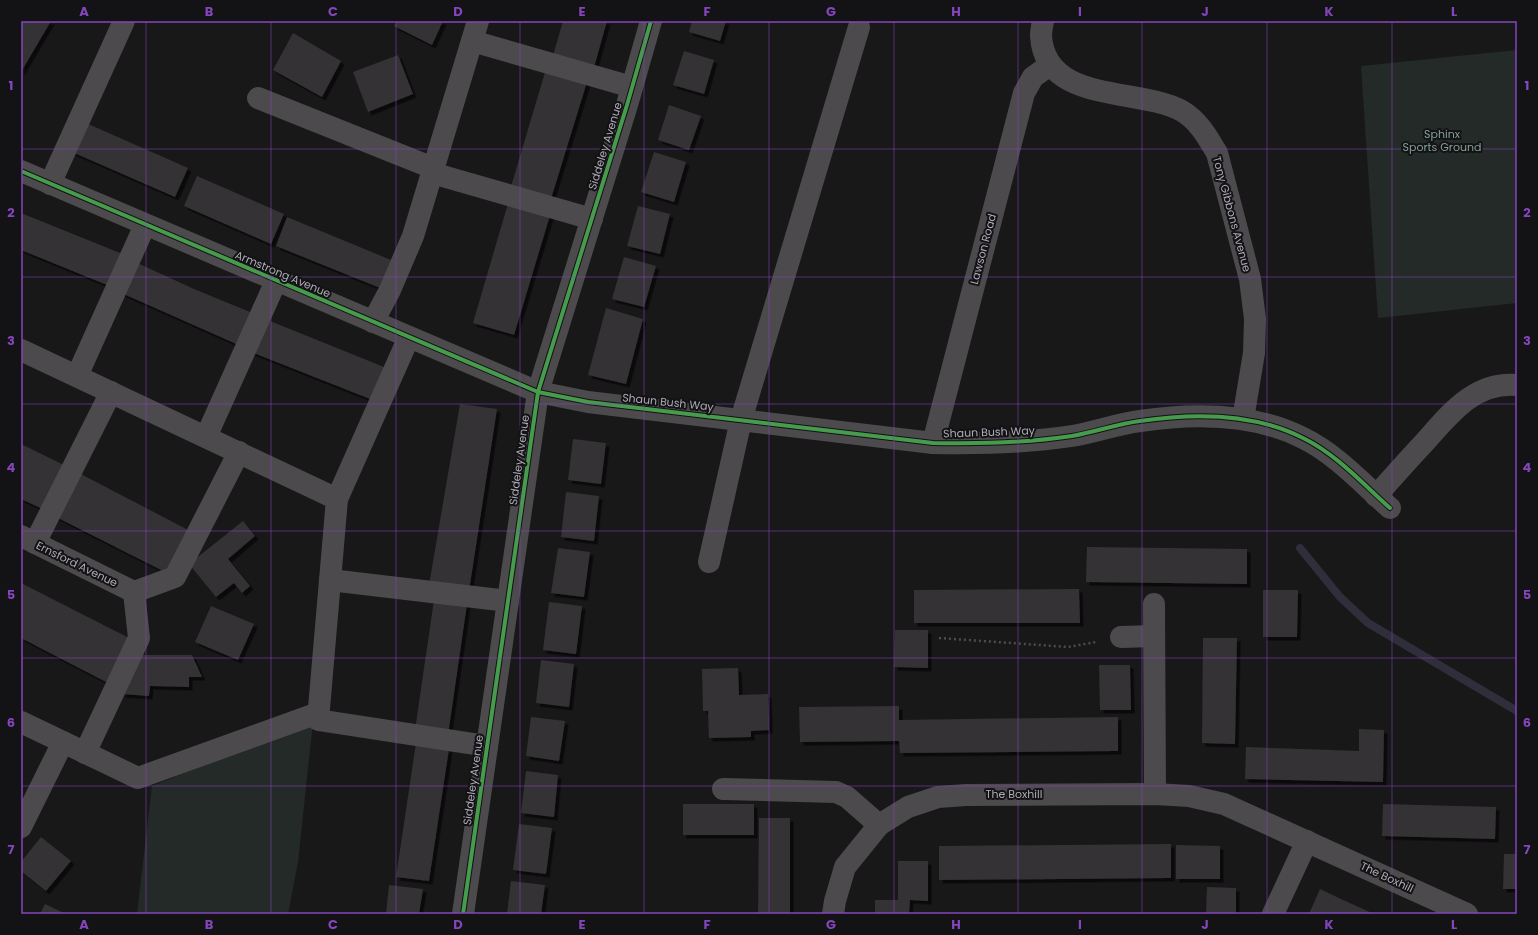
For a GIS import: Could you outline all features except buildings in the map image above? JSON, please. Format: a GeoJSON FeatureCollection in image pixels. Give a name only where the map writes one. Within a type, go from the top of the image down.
{"type":"FeatureCollection","features":[{"type":"Feature","properties":{"kind":"street"},"geometry":{"type":"LineString","coordinates":[[50,184],[124,21]]}},
{"type":"Feature","properties":{"kind":"street","name":"Siddeley Avenue"},"geometry":{"type":"LineString","coordinates":[[463,914],[538,392],[592,219],[651,21]]}},
{"type":"Feature","properties":{"kind":"street"},"geometry":{"type":"LineString","coordinates":[[1043,21],[1041,36],[1044,51],[1050,65]]}},
{"type":"Feature","properties":{"kind":"street"},"geometry":{"type":"LineString","coordinates":[[709,562],[741,420],[859,27]]}},
{"type":"Feature","properties":{"kind":"street"},"geometry":{"type":"LineString","coordinates":[[373,322],[390,290],[413,236],[475,31],[632,87]]}},
{"type":"Feature","properties":{"kind":"street","name":"Tony Gibbons Avenue"},"geometry":{"type":"LineString","coordinates":[[1050,65],[1070,81],[1086,88],[1165,104],[1183,112],[1196,123],[1208,138],[1217,154],[1250,279],[1255,319],[1254,353],[1243,419]]}},
{"type":"Feature","properties":{"kind":"street","name":"Lawson Road"},"geometry":{"type":"LineString","coordinates":[[933,442],[1024,93],[1033,77],[1050,65]]}},
{"type":"Feature","properties":{"kind":"street"},"geometry":{"type":"LineString","coordinates":[[258,98],[433,170],[592,219]]}},
{"type":"Feature","properties":{"kind":"street","name":"Armstrong Avenue"},"geometry":{"type":"LineString","coordinates":[[21,171],[276,282],[538,392]]}},
{"type":"Feature","properties":{"kind":"street"},"geometry":{"type":"LineString","coordinates":[[77,376],[145,224]]}},
{"type":"Feature","properties":{"kind":"street"},"geometry":{"type":"LineString","coordinates":[[206,437],[276,282]]}},
{"type":"Feature","properties":{"kind":"street"},"geometry":{"type":"LineString","coordinates":[[409,338],[337,499],[318,720],[487,746]]}},
{"type":"Feature","properties":{"kind":"street"},"geometry":{"type":"LineString","coordinates":[[21,350],[337,499]]}},
{"type":"Feature","properties":{"kind":"street","name":"Shaun Bush Way"},"geometry":{"type":"LineString","coordinates":[[538,392],[588,402],[933,442],[971,444],[1039,440],[1072,436],[1139,421],[1181,417],[1212,416],[1243,419],[1264,423],[1285,430],[1321,448],[1383,502],[1456,407],[1474,395],[1491,387],[1509,384],[1517,385]]}},
{"type":"Feature","properties":{"kind":"street"},"geometry":{"type":"LineString","coordinates":[[26,543],[111,392]]}},
{"type":"Feature","properties":{"kind":"street"},"geometry":{"type":"LineString","coordinates":[[85,753],[140,638],[134,592],[175,577],[239,452]]}},
{"type":"Feature","properties":{"kind":"street","name":"Ernsford Avenue"},"geometry":{"type":"LineString","coordinates":[[26,543],[134,592]]}},
{"type":"Feature","properties":{"kind":"street"},"geometry":{"type":"LineString","coordinates":[[330,580],[508,601]]}},
{"type":"Feature","properties":{"kind":"street"},"geometry":{"type":"LineString","coordinates":[[1154,604],[1155,794]]}},
{"type":"Feature","properties":{"kind":"street"},"geometry":{"type":"LineString","coordinates":[[1121,637],[1154,636]]}},
{"type":"Feature","properties":{"kind":"street"},"geometry":{"type":"LineString","coordinates":[[21,722],[138,778],[318,713]]}},
{"type":"Feature","properties":{"kind":"street"},"geometry":{"type":"LineString","coordinates":[[21,827],[63,742]]}},
{"type":"Feature","properties":{"kind":"street"},"geometry":{"type":"LineString","coordinates":[[723,789],[836,792],[847,797],[879,825]]}},
{"type":"Feature","properties":{"kind":"street","name":"The Boxhill"},"geometry":{"type":"LineString","coordinates":[[833,914],[835,900],[845,867],[879,825],[908,807],[938,797],[966,795],[1155,794],[1189,796],[1224,804],[1307,840],[1467,914]]}},
{"type":"Feature","properties":{"kind":"street"},"geometry":{"type":"LineString","coordinates":[[1273,914],[1307,840]]}},
{"type":"Feature","properties":{"kind":"path"},"geometry":{"type":"LineString","coordinates":[[940,638],[1068,647],[1121,637]]}},
{"type":"Feature","properties":{"kind":"green space","name":"Sphinx Sports Ground"},"geometry":{"type":"Polygon","coordinates":[[[1517,50],[1517,303],[1378,318],[1361,66],[1517,50]]]}},
{"type":"Feature","properties":{"kind":"green space"},"geometry":{"type":"Polygon","coordinates":[[[313,722],[298,862],[288,914],[137,914],[152,786],[313,722]]]}},
{"type":"Feature","properties":{"kind":"waterway"},"geometry":{"type":"LineString","coordinates":[[1300,548],[1340,597],[1368,623],[1517,711]]}},
{"type":"Feature","properties":{"kind":"cycle path"},"geometry":{"type":"LineString","coordinates":[[463,914],[538,392],[627,105],[651,21]]}},
{"type":"Feature","properties":{"kind":"cycle path"},"geometry":{"type":"LineString","coordinates":[[21,171],[538,392],[588,402],[933,443],[1037,440],[1072,436],[1131,422],[1160,418],[1202,416],[1223,417],[1264,424],[1303,438],[1327,452],[1390,508]]}}]}
